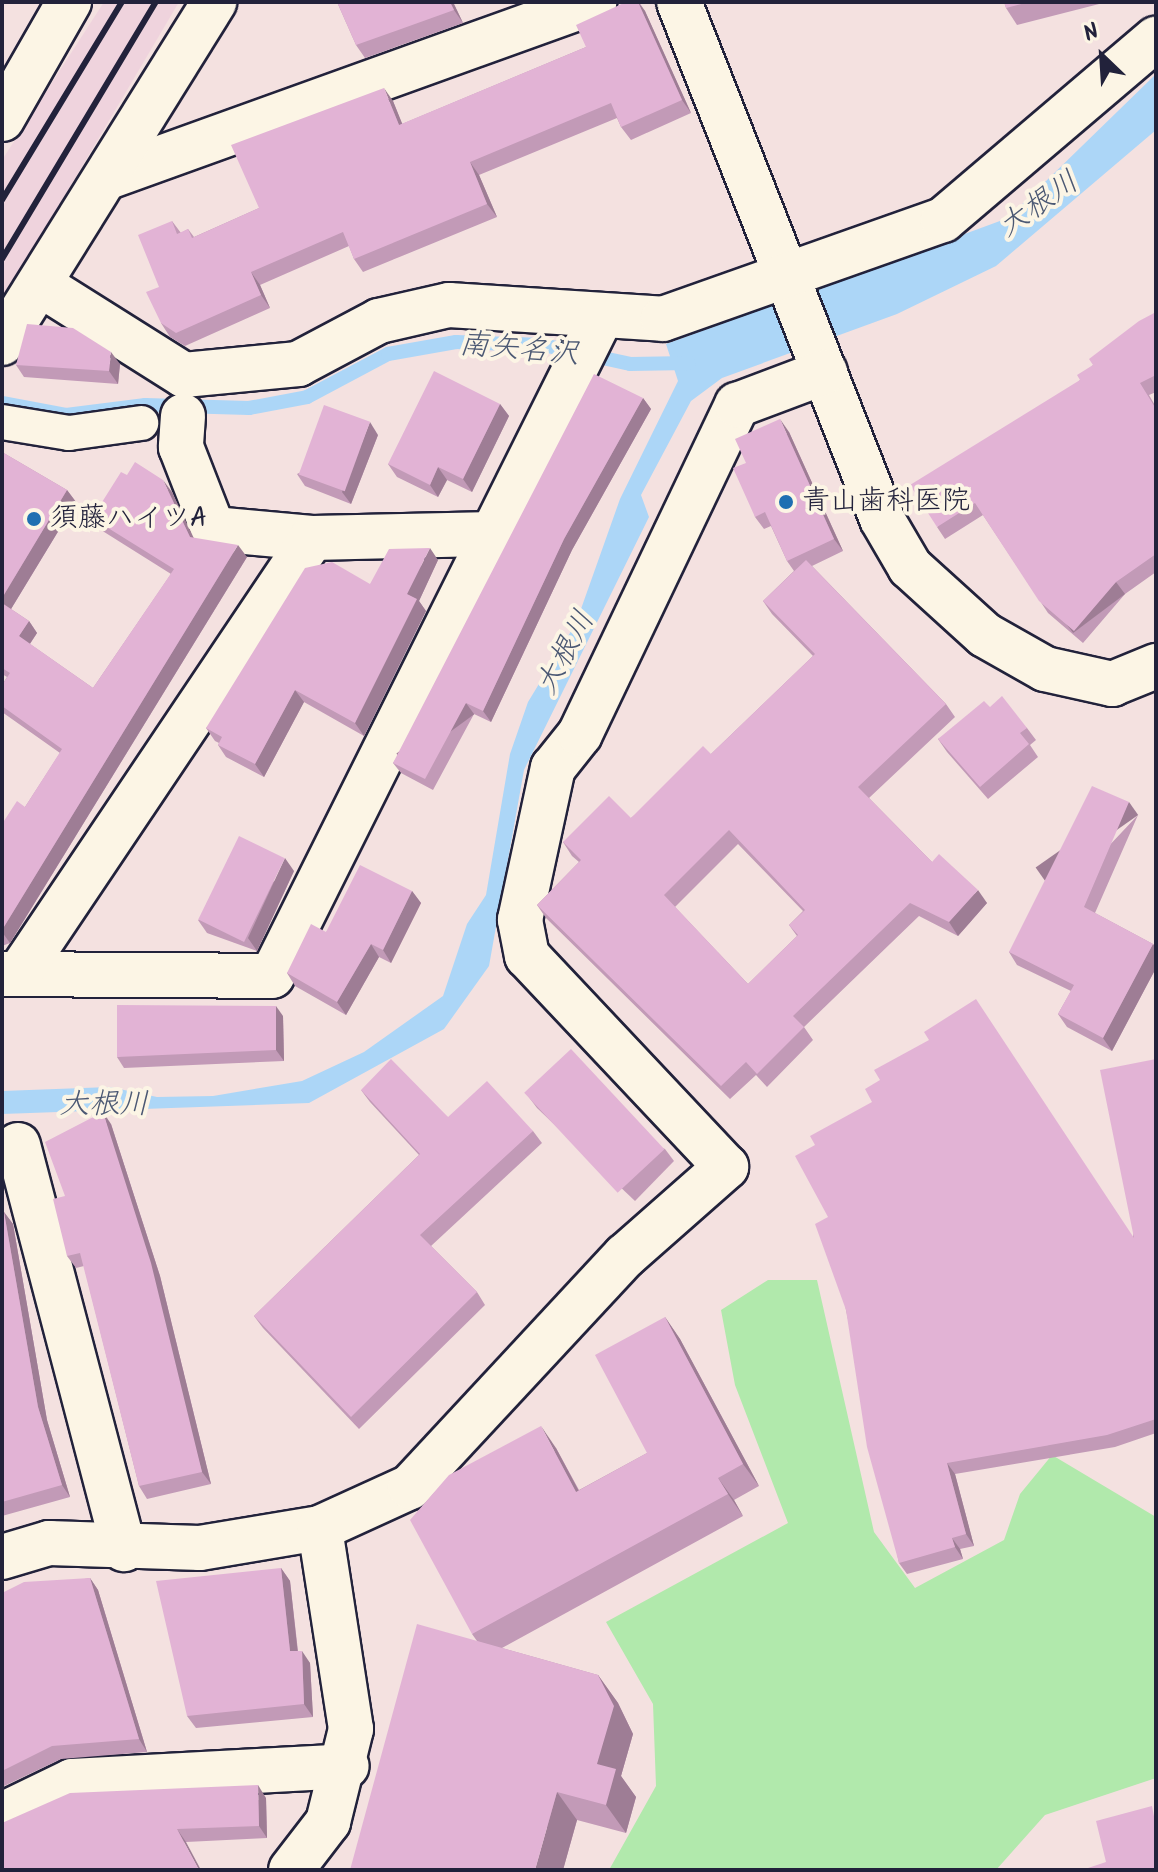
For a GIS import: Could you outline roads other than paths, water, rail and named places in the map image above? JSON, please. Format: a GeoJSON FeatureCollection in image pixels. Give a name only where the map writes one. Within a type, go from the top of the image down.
{"type":"FeatureCollection","features":[{"type":"Feature","properties":{"kind":"street"},"geometry":{"type":"LineString","coordinates":[[2,119],[69,2]]}},
{"type":"Feature","properties":{"kind":"street"},"geometry":{"type":"LineString","coordinates":[[2,343],[41,285],[214,2]]}},
{"type":"Feature","properties":{"kind":"street"},"geometry":{"type":"LineString","coordinates":[[108,177],[594,2]]}},
{"type":"Feature","properties":{"kind":"street"},"geometry":{"type":"LineString","coordinates":[[679,2],[882,519],[910,567],[949,607],[1045,669],[1112,684],[1156,666]]}},
{"type":"Feature","properties":{"kind":"street"},"geometry":{"type":"LineString","coordinates":[[41,285],[184,375],[298,364],[379,321],[449,305],[663,319],[789,280],[943,220],[1156,39]]}},
{"type":"Feature","properties":{"kind":"street"},"geometry":{"type":"LineString","coordinates":[[11,974],[272,976],[601,317]]}},
{"type":"Feature","properties":{"kind":"street"},"geometry":{"type":"LineString","coordinates":[[2,1557],[49,1543],[124,1549],[200,1548],[320,1528],[410,1487],[625,1256],[726,1167],[527,956],[520,920],[553,768],[580,734],[737,405],[821,361]]}},
{"type":"Feature","properties":{"kind":"street"},"geometry":{"type":"LineString","coordinates":[[183,416],[181,447],[213,529],[312,538],[494,534]]}},
{"type":"Feature","properties":{"kind":"street"},"geometry":{"type":"LineString","coordinates":[[2,422],[69,433],[141,423]]}},
{"type":"Feature","properties":{"kind":"street"},"geometry":{"type":"LineString","coordinates":[[11,974],[312,538]]}},
{"type":"Feature","properties":{"kind":"street"},"geometry":{"type":"LineString","coordinates":[[18,1145],[17,1204],[124,1549]]}},
{"type":"Feature","properties":{"kind":"street"},"geometry":{"type":"LineString","coordinates":[[291,1870],[328,1822],[347,1766],[351,1729],[320,1528]]}},
{"type":"Feature","properties":{"kind":"street"},"geometry":{"type":"LineString","coordinates":[[2,1815],[72,1781],[347,1766]]}},
{"type":"Feature","properties":{"kind":"water","name":"大根川"},"geometry":{"type":"Polygon","coordinates":[[[1156,74],[1156,130],[996,266],[897,314],[722,378],[691,401],[641,495],[649,517],[524,770],[489,966],[444,1029],[309,1103],[2,1114],[2,1091],[110,1087],[157,1097],[213,1096],[302,1081],[364,1052],[443,996],[467,924],[486,895],[510,754],[528,702],[576,623],[620,499],[678,381],[666,344],[1008,218],[1156,74]]]}},
{"type":"Feature","properties":{"kind":"waterway","name":"南矢名沢"},"geometry":{"type":"LineString","coordinates":[[2,403],[66,415],[145,405],[249,408],[307,397],[388,354],[456,342],[543,345],[630,364],[689,363]]}},
{"type":"Feature","properties":{"kind":"railway"},"geometry":{"type":"LineString","coordinates":[[2,200],[122,2]]}},
{"type":"Feature","properties":{"kind":"railway"},"geometry":{"type":"LineString","coordinates":[[2,259],[156,2]]}},
{"type":"Feature","properties":{"kind":"place","name":"青山歯科医院"},"geometry":{"type":"Point","coordinates":[786,502]}},
{"type":"Feature","properties":{"kind":"place","name":"須藤ハイツA"},"geometry":{"type":"Point","coordinates":[34,519]}}]}
